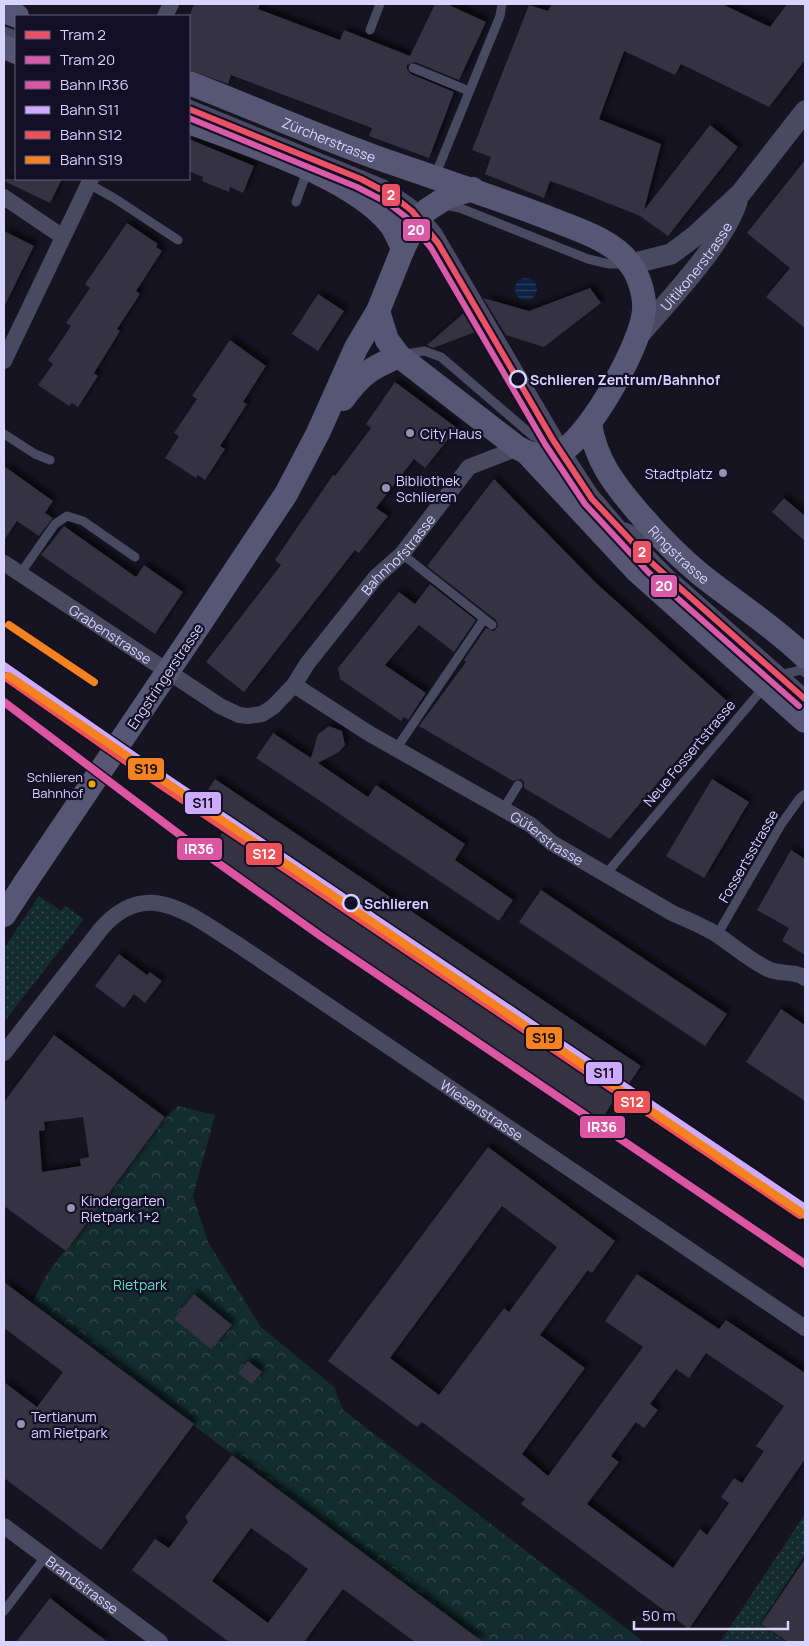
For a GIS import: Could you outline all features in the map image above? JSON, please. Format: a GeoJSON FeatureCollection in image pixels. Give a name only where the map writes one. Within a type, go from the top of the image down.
{"type":"FeatureCollection","features":[{"type":"Feature","properties":{"kind":"main road","name":"Zürcherstrasse"},"geometry":{"type":"LineString","coordinates":[[190,83],[374,156],[473,189],[582,231],[616,249],[631,264]]}},
{"type":"Feature","properties":{"kind":"main road"},"geometry":{"type":"LineString","coordinates":[[190,122],[308,169],[352,192],[370,205],[389,223],[403,248]]}},
{"type":"Feature","properties":{"kind":"main road"},"geometry":{"type":"LineString","coordinates":[[473,189],[454,194],[429,209],[403,248],[378,311],[388,340],[399,356],[523,451],[637,571],[775,680],[805,721]]}},
{"type":"Feature","properties":{"kind":"main road"},"geometry":{"type":"LineString","coordinates":[[523,451],[552,454],[565,449],[590,424],[640,334],[644,310],[642,289],[631,264]]}},
{"type":"Feature","properties":{"kind":"main road","name":"Engstringerstrasse"},"geometry":{"type":"LineString","coordinates":[[4,914],[286,494],[318,433],[356,348],[378,311]]}},
{"type":"Feature","properties":{"kind":"main road","name":"Engstringerstrasse"},"geometry":{"type":"LineString","coordinates":[[318,433],[360,377],[371,368],[399,356]]}},
{"type":"Feature","properties":{"kind":"main road","name":"Ringstrasse"},"geometry":{"type":"LineString","coordinates":[[590,424],[594,447],[621,492],[675,551],[698,573],[787,639],[805,657]]}},
{"type":"Feature","properties":{"kind":"street","name":"Uitikonerstrasse"},"geometry":{"type":"LineString","coordinates":[[631,264],[671,254],[695,236],[741,193],[805,112]]}},
{"type":"Feature","properties":{"kind":"street"},"geometry":{"type":"LineString","coordinates":[[4,361],[90,182]]}},
{"type":"Feature","properties":{"kind":"street","name":"Uitikonerstrasse"},"geometry":{"type":"LineString","coordinates":[[640,334],[669,301],[731,220],[741,193]]}},
{"type":"Feature","properties":{"kind":"street"},"geometry":{"type":"LineString","coordinates":[[4,197],[63,237]]}},
{"type":"Feature","properties":{"kind":"street","name":"Bahnhofstrasse"},"geometry":{"type":"LineString","coordinates":[[294,685],[307,664],[376,577],[402,554],[469,467],[523,451]]}},
{"type":"Feature","properties":{"kind":"street","name":"Grabenstrasse"},"geometry":{"type":"LineString","coordinates":[[4,563],[230,711],[248,716],[262,714],[294,685]]}},
{"type":"Feature","properties":{"kind":"street","name":"Güterstrasse"},"geometry":{"type":"LineString","coordinates":[[294,685],[313,699],[460,787],[504,808],[531,824],[552,843],[674,914],[695,922],[717,935],[740,953],[770,970],[797,973],[805,978]]}},
{"type":"Feature","properties":{"kind":"street","name":"Wiesenstrasse"},"geometry":{"type":"LineString","coordinates":[[4,1052],[108,921],[119,911],[130,905],[154,902],[182,910],[237,944],[805,1328]]}},
{"type":"Feature","properties":{"kind":"street","name":"Brandstrasse"},"geometry":{"type":"LineString","coordinates":[[4,1526],[160,1642]]}},
{"type":"Feature","properties":{"kind":"lane"},"geometry":{"type":"LineString","coordinates":[[370,30],[380,4]]}},
{"type":"Feature","properties":{"kind":"lane"},"geometry":{"type":"LineString","coordinates":[[435,176],[500,16],[502,4]]}},
{"type":"Feature","properties":{"kind":"lane"},"geometry":{"type":"LineString","coordinates":[[4,12],[15,21]]}},
{"type":"Feature","properties":{"kind":"lane"},"geometry":{"type":"LineString","coordinates":[[412,68],[469,91]]}},
{"type":"Feature","properties":{"kind":"lane"},"geometry":{"type":"LineString","coordinates":[[190,104],[366,175],[429,209],[460,208],[588,259],[609,264],[631,264]]}},
{"type":"Feature","properties":{"kind":"lane"},"geometry":{"type":"LineString","coordinates":[[296,202],[308,169]]}},
{"type":"Feature","properties":{"kind":"lane"},"geometry":{"type":"LineString","coordinates":[[90,182],[178,240]]}},
{"type":"Feature","properties":{"kind":"lane"},"geometry":{"type":"LineString","coordinates":[[429,209],[440,235],[565,449],[593,492],[621,525],[775,680],[805,693]]}},
{"type":"Feature","properties":{"kind":"lane"},"geometry":{"type":"LineString","coordinates":[[399,356],[416,351],[424,351],[441,357],[533,436],[550,445],[565,449]]}},
{"type":"Feature","properties":{"kind":"lane"},"geometry":{"type":"LineString","coordinates":[[4,434],[36,454],[50,460]]}},
{"type":"Feature","properties":{"kind":"lane"},"geometry":{"type":"LineString","coordinates":[[20,574],[55,524],[66,516],[76,517],[83,521],[135,558]]}},
{"type":"Feature","properties":{"kind":"lane"},"geometry":{"type":"LineString","coordinates":[[621,525],[675,551]]}},
{"type":"Feature","properties":{"kind":"lane"},"geometry":{"type":"LineString","coordinates":[[396,749],[488,622],[402,554]]}},
{"type":"Feature","properties":{"kind":"lane"},"geometry":{"type":"LineString","coordinates":[[775,680],[801,670],[805,673]]}},
{"type":"Feature","properties":{"kind":"lane","name":"Neue Fossertstrasse"},"geometry":{"type":"LineString","coordinates":[[606,874],[775,680]]}},
{"type":"Feature","properties":{"kind":"lane"},"geometry":{"type":"LineString","coordinates":[[504,808],[518,785]]}},
{"type":"Feature","properties":{"kind":"lane","name":"Fossertsstrasse"},"geometry":{"type":"LineString","coordinates":[[717,935],[787,816],[805,794]]}},
{"type":"Feature","properties":{"kind":"lane"},"geometry":{"type":"LineString","coordinates":[[4,1611],[45,1557]]}},
{"type":"Feature","properties":{"kind":"green space"},"geometry":{"type":"Polygon","coordinates":[[[39,896],[61,911],[65,906],[84,919],[4,1022],[4,948],[39,896]]]}},
{"type":"Feature","properties":{"kind":"green space","name":"Rietpark"},"geometry":{"type":"Polygon","coordinates":[[[178,1106],[215,1115],[193,1196],[208,1242],[261,1327],[334,1387],[343,1410],[644,1642],[482,1642],[32,1304],[45,1277],[165,1117],[178,1106]]]}},
{"type":"Feature","properties":{"kind":"green space"},"geometry":{"type":"Polygon","coordinates":[[[805,1514],[805,1555],[760,1624],[786,1642],[720,1642],[805,1514]]]}},
{"type":"Feature","properties":{"kind":"water"},"geometry":{"type":"Polygon","coordinates":[[[526,278],[534,281],[537,289],[534,297],[526,300],[518,297],[515,289],[518,281],[526,278]]]}},
{"type":"Feature","properties":{"kind":"building"},"geometry":{"type":"Polygon","coordinates":[[[194,4],[260,4],[258,9],[340,40],[344,30],[410,56],[435,4],[447,4],[486,22],[459,80],[415,62],[407,65],[407,69],[411,74],[454,92],[429,158],[369,136],[372,128],[231,75],[228,84],[190,70],[190,15],[194,4]]]}},
{"type":"Feature","properties":{"kind":"building"},"geometry":{"type":"Polygon","coordinates":[[[552,4],[722,4],[770,27],[787,4],[805,4],[805,60],[769,107],[681,64],[675,75],[624,51],[599,119],[661,144],[644,210],[710,125],[738,147],[668,236],[640,216],[550,181],[544,198],[485,174],[491,157],[472,150],[529,5],[548,11],[552,4]]]}},
{"type":"Feature","properties":{"kind":"building"},"geometry":{"type":"Polygon","coordinates":[[[190,139],[254,166],[243,193],[230,187],[229,192],[202,181],[203,177],[190,171],[190,139]]]}},
{"type":"Feature","properties":{"kind":"building"},"geometry":{"type":"Polygon","coordinates":[[[805,160],[805,328],[766,297],[790,268],[747,233],[805,160]]]}},
{"type":"Feature","properties":{"kind":"building"},"geometry":{"type":"Polygon","coordinates":[[[4,179],[62,180],[50,203],[4,181],[4,179]]]}},
{"type":"Feature","properties":{"kind":"building"},"geometry":{"type":"Polygon","coordinates":[[[127,223],[158,244],[156,247],[162,251],[136,291],[140,294],[117,329],[120,331],[94,373],[98,376],[78,407],[72,403],[69,406],[38,385],[53,364],[48,360],[71,326],[66,323],[90,288],[85,284],[127,223]]]}},
{"type":"Feature","properties":{"kind":"building"},"geometry":{"type":"Polygon","coordinates":[[[4,231],[34,246],[4,307],[4,231]]]}},
{"type":"Feature","properties":{"kind":"building"},"geometry":{"type":"Polygon","coordinates":[[[590,288],[601,303],[544,347],[506,335],[483,298],[529,311],[590,288]]]}},
{"type":"Feature","properties":{"kind":"building"},"geometry":{"type":"Polygon","coordinates":[[[318,294],[344,311],[318,351],[292,334],[318,294]]]}},
{"type":"Feature","properties":{"kind":"building"},"geometry":{"type":"Polygon","coordinates":[[[473,305],[488,330],[483,329],[433,348],[427,345],[473,305]]]}},
{"type":"Feature","properties":{"kind":"building"},"geometry":{"type":"Polygon","coordinates":[[[230,340],[266,366],[243,402],[247,404],[220,446],[225,449],[205,480],[198,475],[196,478],[165,458],[179,436],[174,433],[197,399],[192,396],[230,340]]]}},
{"type":"Feature","properties":{"kind":"building"},"geometry":{"type":"Polygon","coordinates":[[[395,382],[457,428],[425,468],[414,459],[376,508],[388,516],[359,553],[355,550],[244,692],[206,662],[281,565],[275,560],[333,475],[335,476],[371,428],[366,424],[395,382]]]}},
{"type":"Feature","properties":{"kind":"building"},"geometry":{"type":"Polygon","coordinates":[[[4,466],[53,501],[45,513],[53,518],[39,536],[17,521],[4,540],[4,466]]]}},
{"type":"Feature","properties":{"kind":"building"},"geometry":{"type":"Polygon","coordinates":[[[494,479],[595,582],[727,701],[610,839],[524,788],[524,782],[521,779],[513,781],[419,726],[466,662],[464,660],[486,628],[494,631],[498,626],[496,620],[427,566],[494,479]]]}},
{"type":"Feature","properties":{"kind":"building"},"geometry":{"type":"Polygon","coordinates":[[[784,498],[805,516],[805,541],[772,512],[784,498]]]}},
{"type":"Feature","properties":{"kind":"building"},"geometry":{"type":"Polygon","coordinates":[[[64,526],[136,577],[144,565],[183,592],[155,634],[41,555],[64,526]]]}},
{"type":"Feature","properties":{"kind":"building"},"geometry":{"type":"Polygon","coordinates":[[[430,584],[476,620],[454,652],[419,625],[385,665],[426,693],[408,720],[404,717],[401,721],[340,679],[338,668],[399,592],[415,604],[430,584]]]}},
{"type":"Feature","properties":{"kind":"building"},"geometry":{"type":"Polygon","coordinates":[[[329,726],[342,731],[345,745],[339,752],[318,763],[368,797],[376,785],[465,844],[455,860],[513,900],[499,921],[256,758],[273,733],[311,758],[318,734],[329,726]]]}},
{"type":"Feature","properties":{"kind":"building"},"geometry":{"type":"Polygon","coordinates":[[[215,779],[641,1066],[628,1085],[625,1083],[600,1122],[319,931],[209,852],[233,818],[203,798],[215,779]]]}},
{"type":"Feature","properties":{"kind":"building"},"geometry":{"type":"Polygon","coordinates":[[[712,779],[749,802],[704,878],[666,856],[712,779]]]}},
{"type":"Feature","properties":{"kind":"building"},"geometry":{"type":"Polygon","coordinates":[[[791,850],[805,859],[805,955],[782,941],[789,928],[757,910],[791,850]]]}},
{"type":"Feature","properties":{"kind":"building"},"geometry":{"type":"Polygon","coordinates":[[[541,890],[727,1014],[705,1046],[519,922],[541,890]]]}},
{"type":"Feature","properties":{"kind":"building"},"geometry":{"type":"Polygon","coordinates":[[[119,954],[147,975],[150,972],[162,981],[145,1003],[134,994],[124,1008],[95,986],[119,954]]]}},
{"type":"Feature","properties":{"kind":"building"},"geometry":{"type":"Polygon","coordinates":[[[781,1009],[805,1025],[805,1101],[746,1062],[781,1009]]]}},
{"type":"Feature","properties":{"kind":"building"},"geometry":{"type":"Polygon","coordinates":[[[54,1035],[165,1117],[66,1251],[4,1206],[4,1102],[54,1035]],[[83,1117],[44,1122],[45,1130],[39,1131],[42,1172],[81,1166],[80,1159],[89,1157],[83,1117]]]}},
{"type":"Feature","properties":{"kind":"building"},"geometry":{"type":"Polygon","coordinates":[[[488,1147],[615,1241],[592,1273],[588,1270],[540,1335],[585,1368],[522,1454],[548,1476],[643,1347],[605,1321],[637,1274],[719,1329],[726,1320],[805,1373],[805,1459],[689,1629],[521,1504],[525,1499],[422,1422],[417,1427],[328,1361],[488,1147]],[[502,1206],[390,1358],[439,1395],[504,1308],[509,1312],[557,1247],[502,1206]],[[706,1353],[689,1378],[676,1369],[650,1404],[658,1410],[644,1428],[636,1422],[611,1456],[619,1462],[587,1504],[673,1568],[700,1529],[707,1535],[729,1503],[721,1497],[734,1478],[742,1483],[764,1451],[756,1446],[784,1406],[706,1353]]]}},
{"type":"Feature","properties":{"kind":"building"},"geometry":{"type":"Polygon","coordinates":[[[4,1282],[194,1424],[101,1550],[4,1478],[4,1382],[37,1407],[63,1372],[4,1328],[4,1282]]]}},
{"type":"Feature","properties":{"kind":"building"},"geometry":{"type":"Polygon","coordinates":[[[194,1294],[232,1325],[211,1349],[174,1319],[194,1294]]]}},
{"type":"Feature","properties":{"kind":"building"},"geometry":{"type":"Polygon","coordinates":[[[248,1361],[262,1372],[252,1384],[238,1373],[248,1361]]]}},
{"type":"Feature","properties":{"kind":"building"},"geometry":{"type":"Polygon","coordinates":[[[232,1455],[483,1642],[415,1642],[343,1589],[304,1642],[229,1642],[132,1570],[155,1539],[169,1548],[188,1522],[185,1517],[232,1455]],[[251,1528],[212,1581],[268,1623],[308,1569],[251,1528]]]}},
{"type":"Feature","properties":{"kind":"building"},"geometry":{"type":"Polygon","coordinates":[[[805,1559],[805,1642],[788,1642],[761,1624],[805,1559]]]}},
{"type":"Feature","properties":{"kind":"building"},"geometry":{"type":"Polygon","coordinates":[[[50,1598],[78,1620],[108,1642],[16,1642],[50,1598]]]}},
{"type":"Feature","properties":{"kind":"tram line","name":"2"},"geometry":{"type":"LineString","coordinates":[[190,109],[361,179],[393,196],[412,211],[438,243],[553,440],[592,499],[654,565],[805,699]]}},
{"type":"Feature","properties":{"kind":"tram line","name":"20"},"geometry":{"type":"LineString","coordinates":[[190,118],[357,187],[388,203],[406,217],[431,248],[545,444],[585,504],[648,572],[799,706]]}},
{"type":"Feature","properties":{"kind":"rail line","name":"S19"},"geometry":{"type":"LineString","coordinates":[[9,625],[94,682]]}},
{"type":"Feature","properties":{"kind":"rail line","name":"S11"},"geometry":{"type":"LineString","coordinates":[[4,666],[151,768],[805,1208]]}},
{"type":"Feature","properties":{"kind":"rail line","name":"S12"},"geometry":{"type":"LineString","coordinates":[[4,676],[146,775],[800,1215]]}},
{"type":"Feature","properties":{"kind":"rail line","name":"S19"},"geometry":{"type":"LineString","coordinates":[[9,676],[805,1215]]}},
{"type":"Feature","properties":{"kind":"rail line","name":"IR36"},"geometry":{"type":"LineString","coordinates":[[4,702],[204,853],[322,937],[805,1264]]}},
{"type":"Feature","properties":{"kind":"place","name":"Schlieren Zentrum/Bahnhof"},"geometry":{"type":"Point","coordinates":[518,379]}},
{"type":"Feature","properties":{"kind":"place","name":"City Haus"},"geometry":{"type":"Point","coordinates":[410,433]}},
{"type":"Feature","properties":{"kind":"place","name":"Stadtplatz"},"geometry":{"type":"Point","coordinates":[723,473]}},
{"type":"Feature","properties":{"kind":"place","name":"Bibliothek Schlieren"},"geometry":{"type":"Point","coordinates":[386,488]}},
{"type":"Feature","properties":{"kind":"place","name":"Schlieren Bahnhof"},"geometry":{"type":"Point","coordinates":[92,784]}},
{"type":"Feature","properties":{"kind":"place","name":"Schlieren"},"geometry":{"type":"Point","coordinates":[351,903]}},
{"type":"Feature","properties":{"kind":"place","name":"Kindergarten Rietpark 1+2"},"geometry":{"type":"Point","coordinates":[71,1208]}},
{"type":"Feature","properties":{"kind":"place","name":"Tertianum am Rietpark"},"geometry":{"type":"Point","coordinates":[21,1424]}}]}
